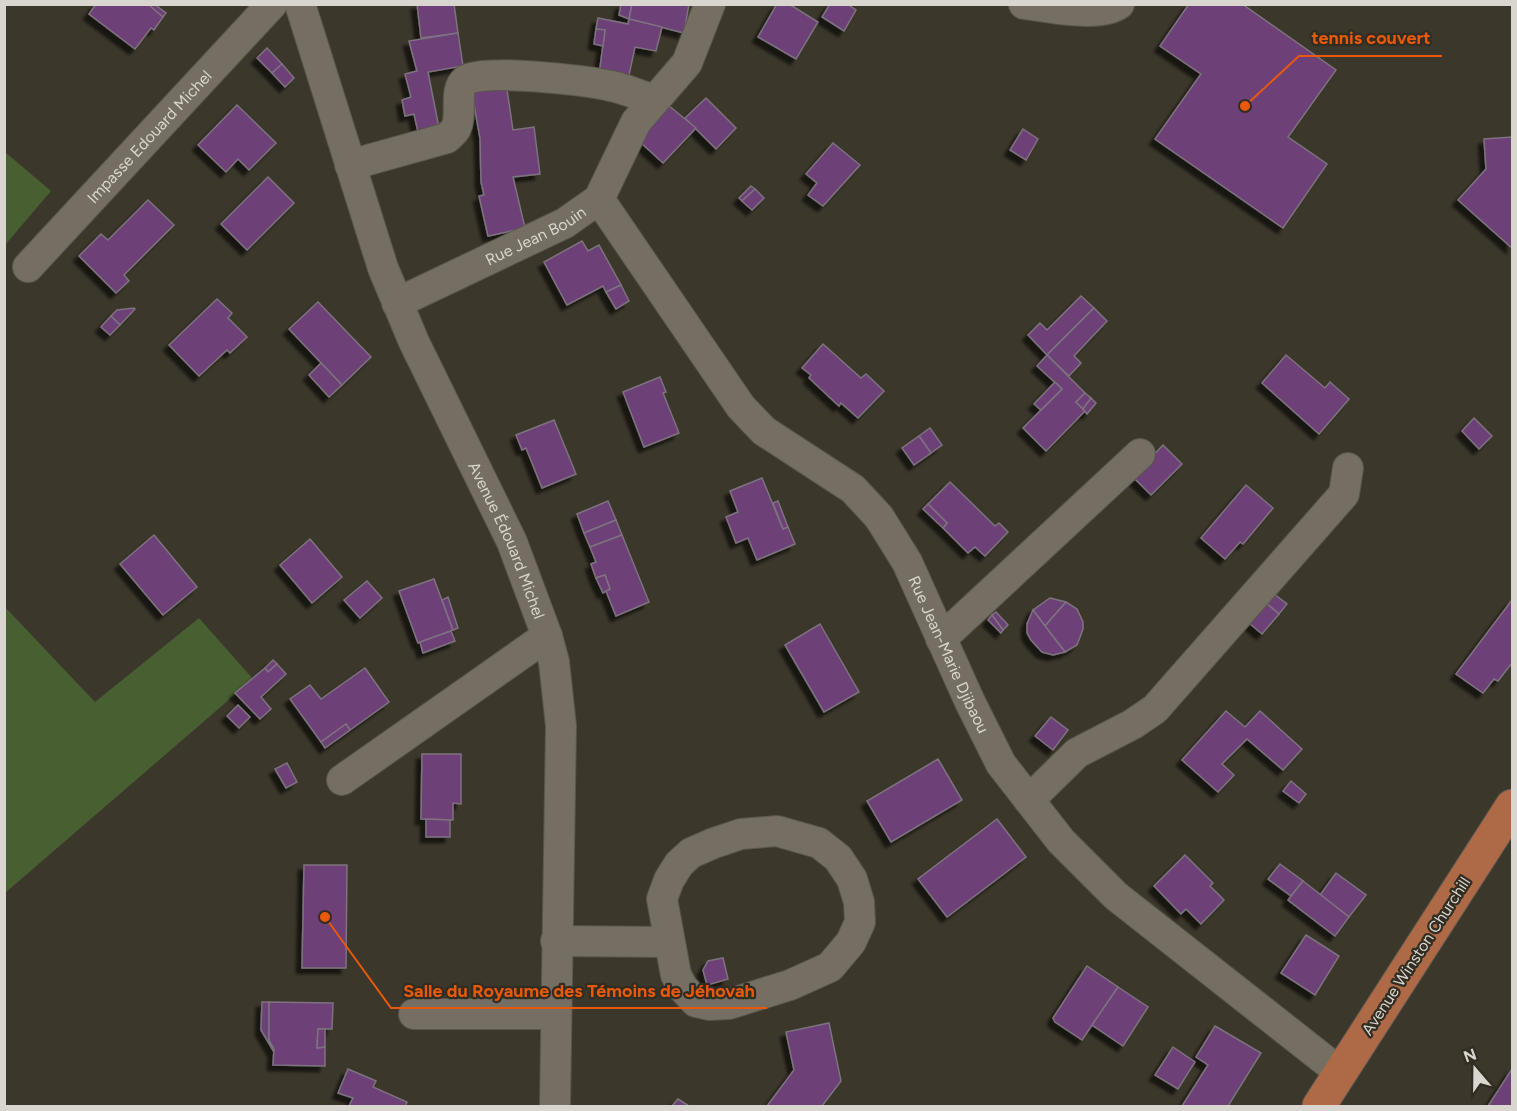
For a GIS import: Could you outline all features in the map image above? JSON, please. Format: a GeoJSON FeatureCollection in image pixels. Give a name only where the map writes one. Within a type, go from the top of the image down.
{"type":"FeatureCollection","features":[{"type":"Feature","properties":{"kind":"main road","name":"Avenue Winston Churchill"},"geometry":{"type":"LineString","coordinates":[[1319,1107],[1512,806]]}},
{"type":"Feature","properties":{"kind":"street","name":"Impasse Edouard Michel"},"geometry":{"type":"LineString","coordinates":[[28,267],[272,4]]}},
{"type":"Feature","properties":{"kind":"street","name":"Avenue Édouard Michel"},"geometry":{"type":"LineString","coordinates":[[300,4],[383,268],[397,303],[512,542],[547,636],[554,662],[561,726],[555,1107]]}},
{"type":"Feature","properties":{"kind":"street","name":"Rue Jean Bouin"},"geometry":{"type":"LineString","coordinates":[[397,303],[565,223],[599,199],[636,122],[687,63],[710,4]]}},
{"type":"Feature","properties":{"kind":"street"},"geometry":{"type":"LineString","coordinates":[[1024,4],[1091,11],[1115,7],[1119,4]]}},
{"type":"Feature","properties":{"kind":"street"},"geometry":{"type":"LineString","coordinates":[[350,165],[447,138],[456,129],[460,114],[459,90],[465,81],[478,75],[509,74],[611,86],[655,100]]}},
{"type":"Feature","properties":{"kind":"street","name":"Rue Jean-Marie Djibaou"},"geometry":{"type":"LineString","coordinates":[[599,199],[741,407],[764,430],[853,489],[879,517],[907,562],[970,702],[1001,764],[1061,842],[1116,896],[1341,1073]]}},
{"type":"Feature","properties":{"kind":"street"},"geometry":{"type":"LineString","coordinates":[[941,639],[1140,454]]}},
{"type":"Feature","properties":{"kind":"street"},"geometry":{"type":"LineString","coordinates":[[1029,800],[1077,753],[1133,724],[1155,709],[1344,494],[1348,468]]}},
{"type":"Feature","properties":{"kind":"street"},"geometry":{"type":"LineString","coordinates":[[342,780],[547,636]]}},
{"type":"Feature","properties":{"kind":"street"},"geometry":{"type":"LineString","coordinates":[[777,831],[819,843],[838,858],[852,879],[859,902],[860,922],[851,942],[830,967],[790,985],[729,1004],[709,1005],[696,1002],[675,975],[668,942],[662,899],[669,880],[679,864],[698,850],[741,834],[777,831]]}},
{"type":"Feature","properties":{"kind":"street"},"geometry":{"type":"LineString","coordinates":[[556,941],[668,942]]}},
{"type":"Feature","properties":{"kind":"street"},"geometry":{"type":"LineString","coordinates":[[414,1014],[555,1014]]}},
{"type":"Feature","properties":{"kind":"green space"},"geometry":{"type":"Polygon","coordinates":[[[5,152],[51,191],[5,245],[5,152]]]}},
{"type":"Feature","properties":{"kind":"green space"},"geometry":{"type":"Polygon","coordinates":[[[4,606],[95,702],[199,618],[253,679],[5,893],[4,606]]]}},
{"type":"Feature","properties":{"kind":"building"},"geometry":{"type":"Polygon","coordinates":[[[96,4],[148,4],[163,17],[135,49],[89,14],[96,4]]]}},
{"type":"Feature","properties":{"kind":"building"},"geometry":{"type":"Polygon","coordinates":[[[148,4],[154,4],[166,13],[163,17],[148,4]]]}},
{"type":"Feature","properties":{"kind":"building"},"geometry":{"type":"Polygon","coordinates":[[[417,4],[454,4],[458,33],[421,38],[417,4]]]}},
{"type":"Feature","properties":{"kind":"building"},"geometry":{"type":"Polygon","coordinates":[[[621,4],[632,4],[629,19],[619,15],[621,4]]]}},
{"type":"Feature","properties":{"kind":"building"},"geometry":{"type":"Polygon","coordinates":[[[632,4],[689,4],[684,33],[629,19],[632,4]]]}},
{"type":"Feature","properties":{"kind":"building"},"geometry":{"type":"Polygon","coordinates":[[[777,4],[789,4],[818,22],[796,59],[758,37],[777,4]]]}},
{"type":"Feature","properties":{"kind":"building"},"geometry":{"type":"Polygon","coordinates":[[[830,4],[847,4],[856,10],[844,31],[822,17],[830,4]]]}},
{"type":"Feature","properties":{"kind":"building"},"geometry":{"type":"Polygon","coordinates":[[[1189,4],[1242,4],[1336,70],[1288,137],[1327,164],[1283,228],[1155,139],[1201,74],[1160,46],[1189,4]]]}},
{"type":"Feature","properties":{"kind":"building"},"geometry":{"type":"Polygon","coordinates":[[[598,18],[628,24],[629,19],[662,27],[656,51],[635,47],[628,80],[599,75],[605,30],[596,29],[598,18]]]}},
{"type":"Feature","properties":{"kind":"building"},"geometry":{"type":"Polygon","coordinates":[[[596,29],[605,30],[603,46],[594,44],[596,29]]]}},
{"type":"Feature","properties":{"kind":"building"},"geometry":{"type":"Polygon","coordinates":[[[458,33],[463,66],[428,72],[439,128],[418,132],[414,114],[405,116],[402,100],[411,97],[405,74],[417,71],[409,41],[458,33]]]}},
{"type":"Feature","properties":{"kind":"building"},"geometry":{"type":"Polygon","coordinates":[[[267,48],[282,64],[272,73],[257,58],[267,48]]]}},
{"type":"Feature","properties":{"kind":"building"},"geometry":{"type":"Polygon","coordinates":[[[282,64],[294,78],[285,87],[272,73],[282,64]]]}},
{"type":"Feature","properties":{"kind":"building"},"geometry":{"type":"Polygon","coordinates":[[[506,83],[513,130],[534,127],[540,174],[513,177],[525,228],[488,236],[479,196],[484,195],[481,182],[480,138],[471,88],[506,83]]]}},
{"type":"Feature","properties":{"kind":"building"},"geometry":{"type":"Polygon","coordinates":[[[706,98],[736,128],[716,149],[685,118],[706,98]]]}},
{"type":"Feature","properties":{"kind":"building"},"geometry":{"type":"Polygon","coordinates":[[[237,105],[276,143],[249,170],[238,159],[226,172],[198,145],[237,105]]]}},
{"type":"Feature","properties":{"kind":"building"},"geometry":{"type":"Polygon","coordinates":[[[668,105],[696,128],[663,163],[639,141],[650,129],[646,126],[668,105]]]}},
{"type":"Feature","properties":{"kind":"building"},"geometry":{"type":"Polygon","coordinates":[[[1023,129],[1038,139],[1026,160],[1010,150],[1023,129]]]}},
{"type":"Feature","properties":{"kind":"building"},"geometry":{"type":"Polygon","coordinates":[[[1512,137],[1512,248],[1458,200],[1486,169],[1484,139],[1512,137]]]}},
{"type":"Feature","properties":{"kind":"building"},"geometry":{"type":"Polygon","coordinates":[[[833,143],[860,165],[823,206],[808,195],[817,183],[806,174],[833,143]]]}},
{"type":"Feature","properties":{"kind":"building"},"geometry":{"type":"Polygon","coordinates":[[[268,177],[294,203],[247,250],[221,224],[268,177]]]}},
{"type":"Feature","properties":{"kind":"building"},"geometry":{"type":"Polygon","coordinates":[[[751,186],[755,189],[742,201],[739,198],[751,186]]]}},
{"type":"Feature","properties":{"kind":"building"},"geometry":{"type":"Polygon","coordinates":[[[755,189],[764,198],[752,210],[742,201],[755,189]]]}},
{"type":"Feature","properties":{"kind":"building"},"geometry":{"type":"Polygon","coordinates":[[[148,200],[174,225],[124,275],[129,281],[116,293],[79,256],[101,234],[108,240],[148,200]]]}},
{"type":"Feature","properties":{"kind":"building"},"geometry":{"type":"Polygon","coordinates":[[[582,241],[588,251],[599,245],[621,285],[606,292],[603,286],[567,305],[544,262],[582,241]]]}},
{"type":"Feature","properties":{"kind":"building"},"geometry":{"type":"Polygon","coordinates":[[[621,285],[629,301],[616,309],[606,292],[621,285]]]}},
{"type":"Feature","properties":{"kind":"building"},"geometry":{"type":"Polygon","coordinates":[[[1081,296],[1094,308],[1047,355],[1028,335],[1040,323],[1047,330],[1081,296]]]}},
{"type":"Feature","properties":{"kind":"building"},"geometry":{"type":"Polygon","coordinates":[[[217,299],[232,313],[228,318],[247,337],[230,353],[227,350],[199,376],[169,345],[217,299]]]}},
{"type":"Feature","properties":{"kind":"building"},"geometry":{"type":"Polygon","coordinates":[[[318,302],[371,357],[342,385],[289,329],[318,302]]]}},
{"type":"Feature","properties":{"kind":"building"},"geometry":{"type":"Polygon","coordinates":[[[134,308],[120,325],[111,316],[117,310],[134,308]]]}},
{"type":"Feature","properties":{"kind":"building"},"geometry":{"type":"Polygon","coordinates":[[[1094,308],[1107,321],[1074,356],[1081,363],[1069,376],[1047,355],[1094,308]]]}},
{"type":"Feature","properties":{"kind":"building"},"geometry":{"type":"Polygon","coordinates":[[[111,316],[120,325],[110,335],[101,327],[111,316]]]}},
{"type":"Feature","properties":{"kind":"building"},"geometry":{"type":"Polygon","coordinates":[[[823,344],[861,378],[866,374],[884,391],[858,418],[841,403],[839,406],[809,378],[811,375],[802,368],[823,344]]]}},
{"type":"Feature","properties":{"kind":"building"},"geometry":{"type":"Polygon","coordinates":[[[1047,355],[1085,393],[1076,402],[1085,411],[1046,451],[1023,428],[1062,389],[1037,366],[1047,355]]]}},
{"type":"Feature","properties":{"kind":"building"},"geometry":{"type":"Polygon","coordinates":[[[1286,355],[1325,388],[1330,382],[1349,399],[1319,434],[1262,383],[1286,355]]]}},
{"type":"Feature","properties":{"kind":"building"},"geometry":{"type":"Polygon","coordinates":[[[321,363],[342,385],[329,397],[309,375],[321,363]]]}},
{"type":"Feature","properties":{"kind":"building"},"geometry":{"type":"Polygon","coordinates":[[[660,377],[666,392],[663,393],[679,433],[644,447],[623,392],[660,377]]]}},
{"type":"Feature","properties":{"kind":"building"},"geometry":{"type":"Polygon","coordinates":[[[1055,382],[1062,389],[1041,410],[1034,404],[1055,382]]]}},
{"type":"Feature","properties":{"kind":"building"},"geometry":{"type":"Polygon","coordinates":[[[1085,393],[1091,398],[1083,409],[1076,402],[1085,393]]]}},
{"type":"Feature","properties":{"kind":"building"},"geometry":{"type":"Polygon","coordinates":[[[1091,398],[1096,403],[1087,414],[1083,409],[1091,398]]]}},
{"type":"Feature","properties":{"kind":"building"},"geometry":{"type":"Polygon","coordinates":[[[1474,418],[1492,436],[1479,449],[1462,431],[1474,418]]]}},
{"type":"Feature","properties":{"kind":"building"},"geometry":{"type":"Polygon","coordinates":[[[554,420],[576,474],[542,488],[526,448],[522,450],[516,435],[554,420]]]}},
{"type":"Feature","properties":{"kind":"building"},"geometry":{"type":"Polygon","coordinates":[[[930,428],[942,445],[931,453],[919,436],[930,428]]]}},
{"type":"Feature","properties":{"kind":"building"},"geometry":{"type":"Polygon","coordinates":[[[919,436],[931,453],[914,465],[902,448],[919,436]]]}},
{"type":"Feature","properties":{"kind":"building"},"geometry":{"type":"Polygon","coordinates":[[[1163,445],[1182,464],[1151,495],[1133,477],[1163,445]]]}},
{"type":"Feature","properties":{"kind":"building"},"geometry":{"type":"Polygon","coordinates":[[[762,478],[783,529],[788,527],[795,544],[757,560],[748,538],[736,543],[726,517],[738,512],[730,491],[762,478]]]}},
{"type":"Feature","properties":{"kind":"building"},"geometry":{"type":"Polygon","coordinates":[[[950,482],[995,526],[999,523],[1008,532],[985,556],[975,547],[968,553],[943,528],[947,523],[928,504],[950,482]]]}},
{"type":"Feature","properties":{"kind":"building"},"geometry":{"type":"Polygon","coordinates":[[[1246,485],[1273,508],[1243,544],[1240,542],[1225,559],[1201,538],[1246,485]]]}},
{"type":"Feature","properties":{"kind":"building"},"geometry":{"type":"Polygon","coordinates":[[[608,501],[616,520],[584,533],[577,514],[608,501]]]}},
{"type":"Feature","properties":{"kind":"building"},"geometry":{"type":"Polygon","coordinates":[[[778,501],[788,527],[783,529],[773,503],[778,501]]]}},
{"type":"Feature","properties":{"kind":"building"},"geometry":{"type":"Polygon","coordinates":[[[928,504],[947,523],[943,528],[923,509],[928,504]]]}},
{"type":"Feature","properties":{"kind":"building"},"geometry":{"type":"Polygon","coordinates":[[[616,520],[622,535],[590,547],[584,533],[616,520]]]}},
{"type":"Feature","properties":{"kind":"building"},"geometry":{"type":"Polygon","coordinates":[[[154,535],[197,587],[163,615],[120,564],[154,535]]]}},
{"type":"Feature","properties":{"kind":"building"},"geometry":{"type":"Polygon","coordinates":[[[622,535],[649,602],[616,616],[606,591],[610,589],[605,575],[596,578],[591,564],[596,562],[590,547],[622,535]]]}},
{"type":"Feature","properties":{"kind":"building"},"geometry":{"type":"Polygon","coordinates":[[[310,539],[342,577],[312,603],[280,565],[310,539]]]}},
{"type":"Feature","properties":{"kind":"building"},"geometry":{"type":"Polygon","coordinates":[[[605,575],[610,589],[603,593],[596,578],[605,575]]]}},
{"type":"Feature","properties":{"kind":"building"},"geometry":{"type":"Polygon","coordinates":[[[434,579],[453,630],[418,643],[399,591],[434,579]]]}},
{"type":"Feature","properties":{"kind":"building"},"geometry":{"type":"Polygon","coordinates":[[[367,581],[382,598],[360,618],[344,600],[367,581]]]}},
{"type":"Feature","properties":{"kind":"building"},"geometry":{"type":"Polygon","coordinates":[[[1274,594],[1287,604],[1279,614],[1266,603],[1274,594]]]}},
{"type":"Feature","properties":{"kind":"building"},"geometry":{"type":"Polygon","coordinates":[[[448,597],[458,628],[453,630],[442,600],[448,597]]]}},
{"type":"Feature","properties":{"kind":"building"},"geometry":{"type":"Polygon","coordinates":[[[1050,598],[1066,602],[1045,626],[1033,610],[1050,598]]]}},
{"type":"Feature","properties":{"kind":"building"},"geometry":{"type":"Polygon","coordinates":[[[1512,600],[1512,663],[1498,681],[1494,679],[1483,693],[1456,674],[1512,600]]]}},
{"type":"Feature","properties":{"kind":"building"},"geometry":{"type":"Polygon","coordinates":[[[1066,602],[1077,609],[1083,622],[1083,629],[1077,645],[1065,652],[1045,626],[1066,602]]]}},
{"type":"Feature","properties":{"kind":"building"},"geometry":{"type":"Polygon","coordinates":[[[1266,603],[1279,614],[1262,634],[1249,623],[1266,603]]]}},
{"type":"Feature","properties":{"kind":"building"},"geometry":{"type":"Polygon","coordinates":[[[1033,610],[1065,652],[1053,655],[1042,652],[1031,640],[1027,633],[1027,624],[1033,610]]]}},
{"type":"Feature","properties":{"kind":"building"},"geometry":{"type":"Polygon","coordinates":[[[996,612],[1008,625],[1003,630],[992,615],[996,612]]]}},
{"type":"Feature","properties":{"kind":"building"},"geometry":{"type":"Polygon","coordinates":[[[992,615],[1003,630],[1001,633],[988,620],[992,615]]]}},
{"type":"Feature","properties":{"kind":"building"},"geometry":{"type":"Polygon","coordinates":[[[820,624],[859,692],[824,712],[785,645],[820,624]]]}},
{"type":"Feature","properties":{"kind":"building"},"geometry":{"type":"Polygon","coordinates":[[[451,631],[455,641],[423,653],[420,642],[451,631]]]}},
{"type":"Feature","properties":{"kind":"building"},"geometry":{"type":"Polygon","coordinates":[[[273,660],[277,664],[268,672],[265,668],[273,660]]]}},
{"type":"Feature","properties":{"kind":"building"},"geometry":{"type":"Polygon","coordinates":[[[277,664],[286,674],[261,697],[271,709],[260,719],[235,693],[265,668],[268,672],[277,664]]]}},
{"type":"Feature","properties":{"kind":"building"},"geometry":{"type":"Polygon","coordinates":[[[365,668],[389,702],[350,730],[346,724],[321,742],[290,699],[310,685],[321,699],[365,668]]]}},
{"type":"Feature","properties":{"kind":"building"},"geometry":{"type":"Polygon","coordinates":[[[238,705],[250,717],[239,728],[227,716],[238,705]]]}},
{"type":"Feature","properties":{"kind":"building"},"geometry":{"type":"Polygon","coordinates":[[[1226,711],[1245,727],[1260,711],[1302,749],[1283,770],[1247,739],[1222,764],[1234,775],[1218,792],[1182,760],[1226,711]]]}},
{"type":"Feature","properties":{"kind":"building"},"geometry":{"type":"Polygon","coordinates":[[[1051,717],[1068,730],[1053,750],[1035,736],[1051,717]]]}},
{"type":"Feature","properties":{"kind":"building"},"geometry":{"type":"Polygon","coordinates":[[[346,724],[350,730],[325,748],[321,742],[346,724]]]}},
{"type":"Feature","properties":{"kind":"building"},"geometry":{"type":"Polygon","coordinates":[[[422,754],[461,754],[461,804],[453,803],[453,820],[421,819],[422,754]]]}},
{"type":"Feature","properties":{"kind":"building"},"geometry":{"type":"Polygon","coordinates":[[[938,759],[962,800],[891,842],[867,801],[938,759]]]}},
{"type":"Feature","properties":{"kind":"building"},"geometry":{"type":"Polygon","coordinates":[[[287,763],[297,782],[286,788],[275,769],[287,763]]]}},
{"type":"Feature","properties":{"kind":"building"},"geometry":{"type":"Polygon","coordinates":[[[1291,781],[1306,794],[1299,803],[1283,791],[1291,781]]]}},
{"type":"Feature","properties":{"kind":"building"},"geometry":{"type":"Polygon","coordinates":[[[426,819],[450,820],[450,837],[426,837],[426,819]]]}},
{"type":"Feature","properties":{"kind":"building"},"geometry":{"type":"Polygon","coordinates":[[[997,819],[1026,857],[947,917],[918,879],[997,819]]]}},
{"type":"Feature","properties":{"kind":"building"},"geometry":{"type":"Polygon","coordinates":[[[1185,855],[1213,883],[1210,886],[1224,900],[1201,924],[1186,909],[1181,914],[1154,886],[1185,855]]]}},
{"type":"Feature","properties":{"kind":"building"},"geometry":{"type":"Polygon","coordinates":[[[1280,864],[1303,881],[1291,896],[1268,879],[1280,864]]]}},
{"type":"Feature","properties":{"kind":"building"},"geometry":{"type":"Polygon","coordinates":[[[304,865],[347,865],[346,968],[302,968],[304,865]]]}},
{"type":"Feature","properties":{"kind":"building"},"geometry":{"type":"Polygon","coordinates":[[[1336,873],[1366,895],[1349,917],[1320,895],[1336,873]]]}},
{"type":"Feature","properties":{"kind":"building"},"geometry":{"type":"Polygon","coordinates":[[[1303,881],[1349,917],[1335,936],[1288,900],[1303,881]]]}},
{"type":"Feature","properties":{"kind":"building"},"geometry":{"type":"Polygon","coordinates":[[[1306,935],[1339,956],[1315,995],[1281,973],[1306,935]]]}},
{"type":"Feature","properties":{"kind":"building"},"geometry":{"type":"Polygon","coordinates":[[[723,958],[728,979],[707,985],[703,970],[708,961],[723,958]]]}},
{"type":"Feature","properties":{"kind":"building"},"geometry":{"type":"Polygon","coordinates":[[[1087,966],[1118,987],[1082,1040],[1055,1022],[1053,1018],[1087,966]]]}},
{"type":"Feature","properties":{"kind":"building"},"geometry":{"type":"Polygon","coordinates":[[[1118,987],[1148,1007],[1123,1046],[1092,1025],[1118,987]]]}},
{"type":"Feature","properties":{"kind":"building"},"geometry":{"type":"Polygon","coordinates":[[[262,1002],[269,1002],[269,1040],[274,1052],[261,1030],[262,1002]]]}},
{"type":"Feature","properties":{"kind":"building"},"geometry":{"type":"Polygon","coordinates":[[[269,1002],[333,1003],[332,1029],[318,1029],[317,1048],[325,1047],[325,1066],[273,1065],[274,1049],[269,1040],[269,1002]]]}},
{"type":"Feature","properties":{"kind":"building"},"geometry":{"type":"Polygon","coordinates":[[[829,1023],[841,1081],[822,1106],[767,1106],[794,1070],[786,1032],[829,1023]]]}},
{"type":"Feature","properties":{"kind":"building"},"geometry":{"type":"Polygon","coordinates":[[[1215,1026],[1261,1053],[1228,1106],[1182,1106],[1208,1065],[1196,1057],[1215,1026]]]}},
{"type":"Feature","properties":{"kind":"building"},"geometry":{"type":"Polygon","coordinates":[[[318,1029],[325,1029],[325,1047],[317,1048],[318,1029]]]}},
{"type":"Feature","properties":{"kind":"building"},"geometry":{"type":"Polygon","coordinates":[[[1173,1047],[1195,1062],[1178,1089],[1155,1075],[1173,1047]]]}},
{"type":"Feature","properties":{"kind":"building"},"geometry":{"type":"Polygon","coordinates":[[[348,1069],[376,1081],[373,1087],[407,1102],[405,1106],[349,1106],[353,1098],[338,1093],[348,1069]]]}},
{"type":"Feature","properties":{"kind":"building"},"geometry":{"type":"Polygon","coordinates":[[[1512,1069],[1512,1106],[1488,1106],[1512,1069]]]}},
{"type":"Feature","properties":{"kind":"building"},"geometry":{"type":"Polygon","coordinates":[[[678,1099],[689,1106],[672,1106],[678,1099]]]}},
{"type":"Feature","properties":{"kind":"place","name":"tennis couvert"},"geometry":{"type":"Point","coordinates":[1245,106]}},
{"type":"Feature","properties":{"kind":"place","name":"Salle du Royaume des Témoins de Jéhovah"},"geometry":{"type":"Point","coordinates":[325,917]}}]}
